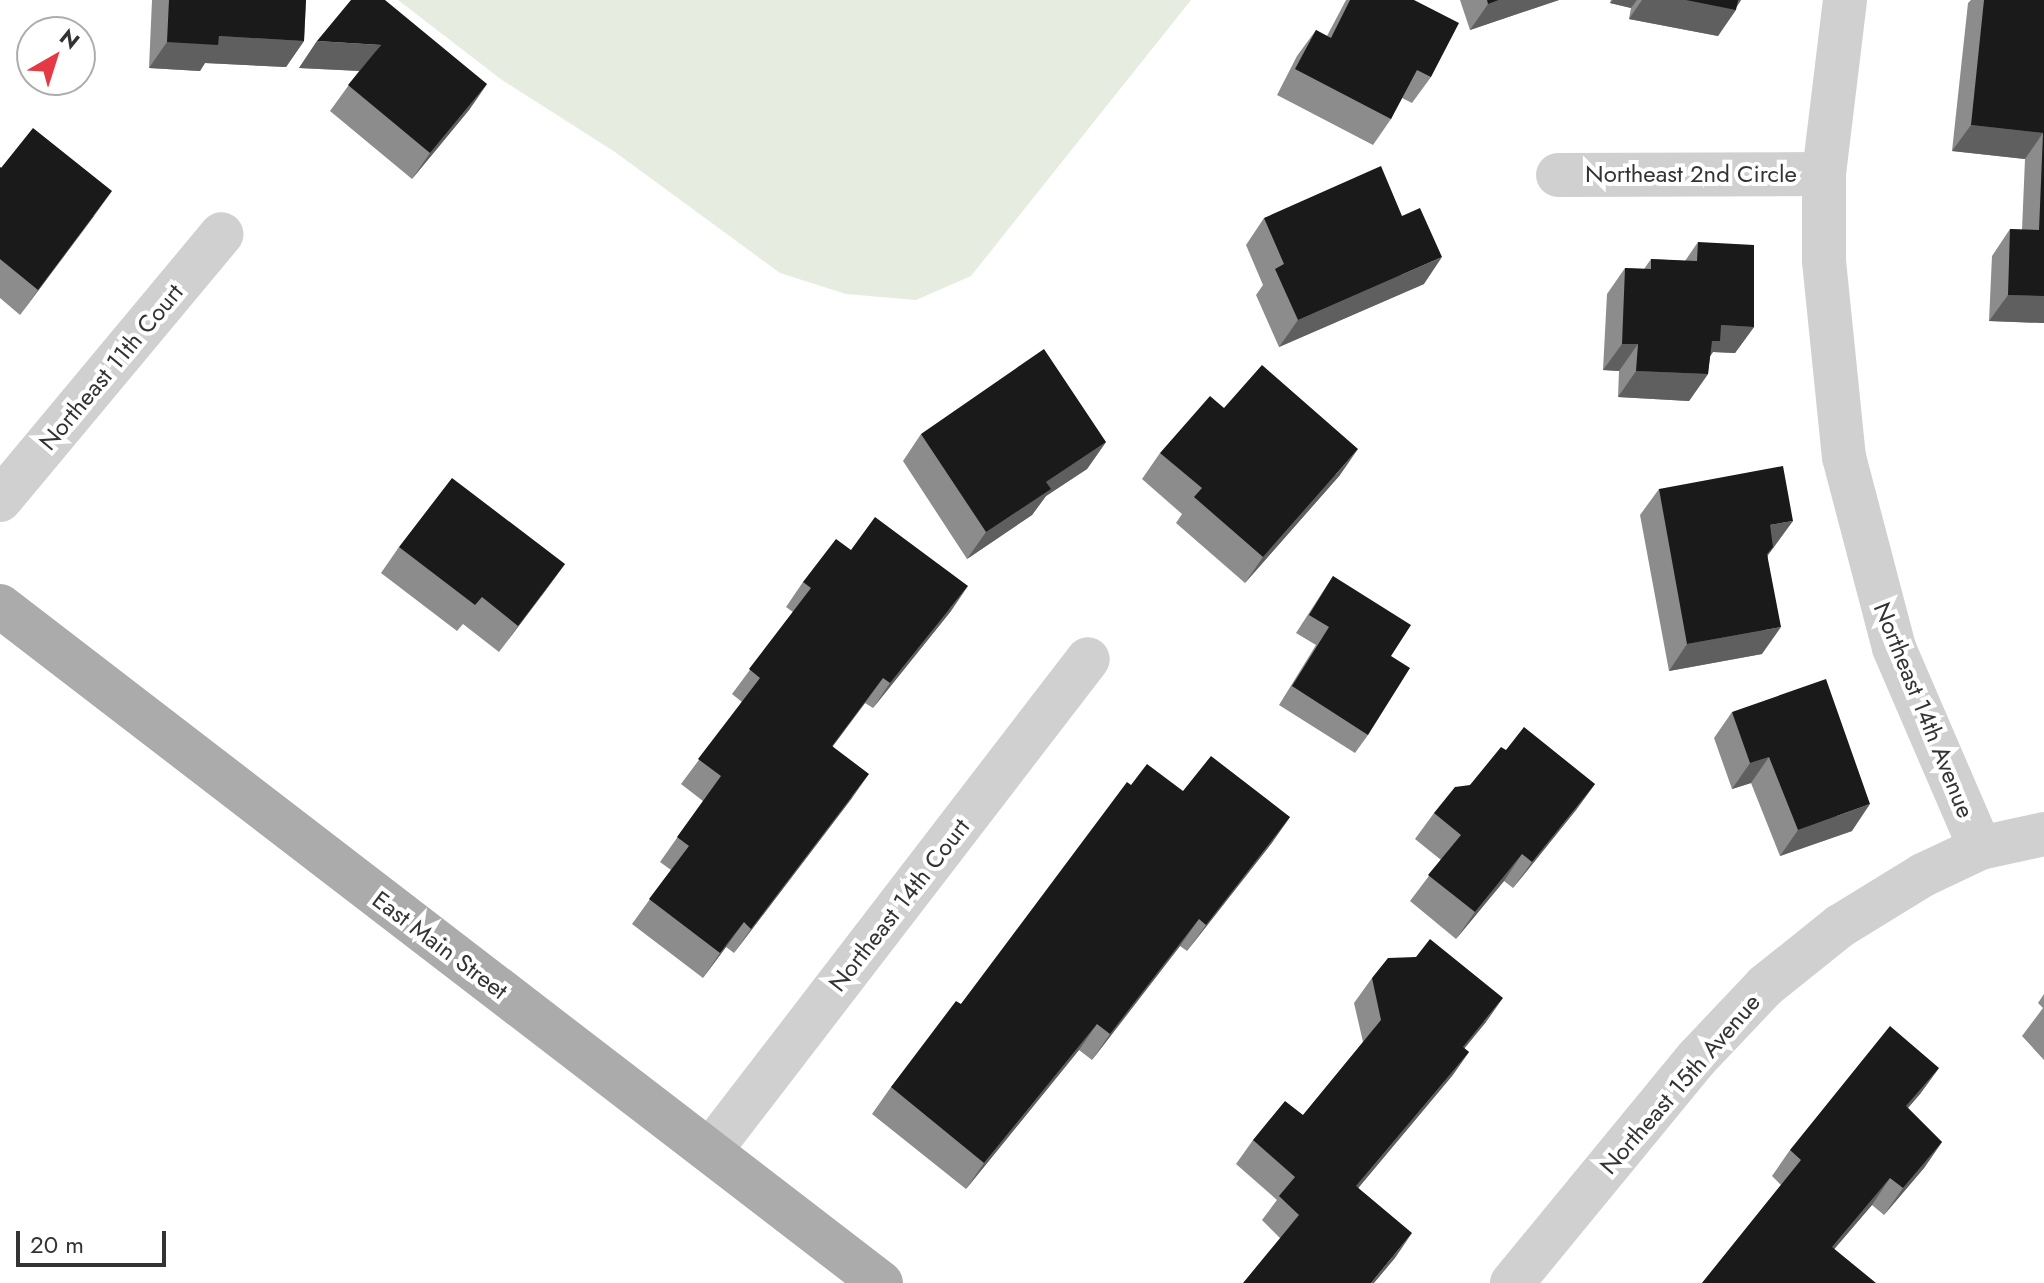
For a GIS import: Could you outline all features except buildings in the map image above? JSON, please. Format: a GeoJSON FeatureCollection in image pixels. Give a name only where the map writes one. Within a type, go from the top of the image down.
{"type":"FeatureCollection","features":[{"type":"Feature","properties":{"kind":"main road","name":"East Main Street"},"geometry":{"type":"LineString","coordinates":[[0,606],[881,1283]]}},
{"type":"Feature","properties":{"kind":"street","name":"Northeast 14th Avenue"},"geometry":{"type":"LineString","coordinates":[[1845,0],[1824,174],[1832,370],[1855,503],[1894,648],[1980,848]]}},
{"type":"Feature","properties":{"kind":"street","name":"Northeast 2nd Circle"},"geometry":{"type":"LineString","coordinates":[[1558,175],[1824,174]]}},
{"type":"Feature","properties":{"kind":"street","name":"Northeast 11th Court"},"geometry":{"type":"LineString","coordinates":[[0,500],[222,234]]}},
{"type":"Feature","properties":{"kind":"street","name":"Northeast 14th Court"},"geometry":{"type":"LineString","coordinates":[[710,1151],[1088,659]]}},
{"type":"Feature","properties":{"kind":"street","name":"Northeast 15th Avenue"},"geometry":{"type":"LineString","coordinates":[[1512,1283],[1697,1058],[1765,986],[1840,926],[1923,875],[1980,848],[2044,834]]}},
{"type":"Feature","properties":{"kind":"shaded area"},"geometry":{"type":"Polygon","coordinates":[[[398,0],[1191,0],[971,276],[916,300],[846,294],[780,273],[615,152],[502,80],[398,0]]]}}]}
